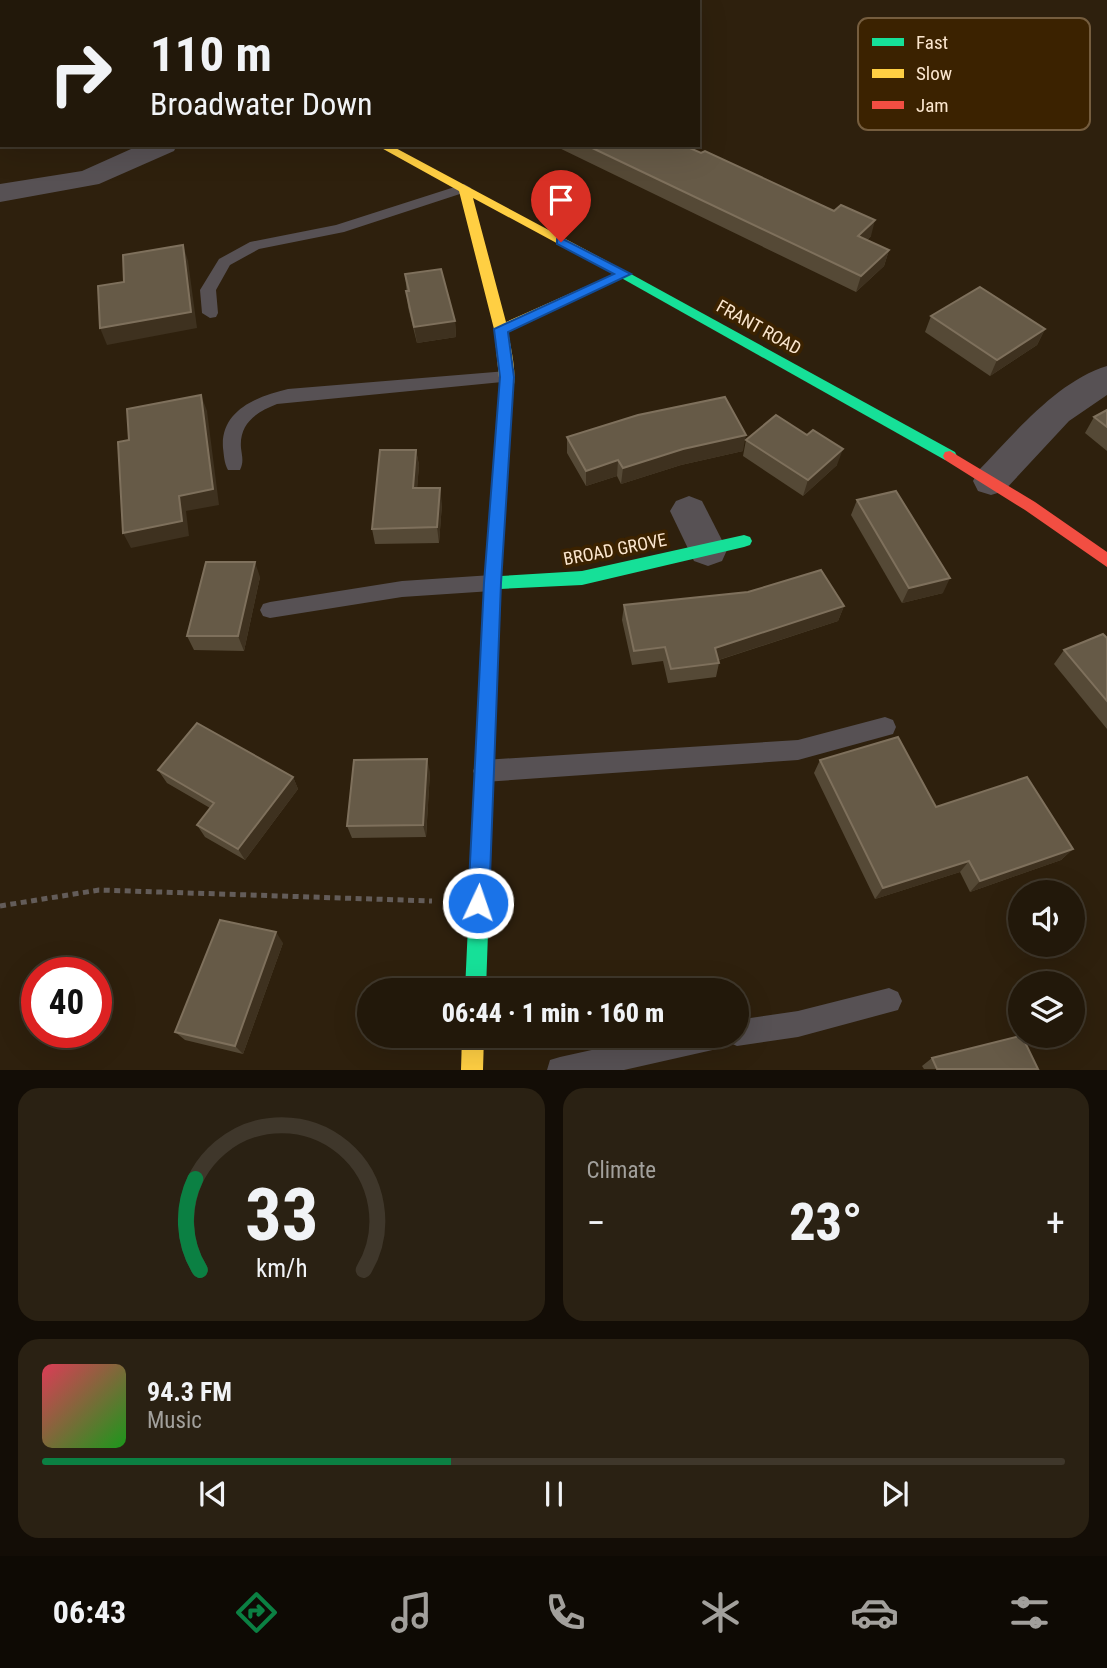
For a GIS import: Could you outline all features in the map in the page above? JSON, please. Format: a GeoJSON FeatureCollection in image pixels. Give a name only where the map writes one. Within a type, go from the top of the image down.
{"type":"FeatureCollection","features":[{"type":"Feature","properties":{"kind":"street"},"geometry":{"type":"LineString","coordinates":[[0,193],[89,178],[159,147]]}},
{"type":"Feature","properties":{"kind":"street","name":"FRANT ROAD"},"geometry":{"type":"LineString","coordinates":[[385,147],[625,274],[991,481],[1107,561]]}},
{"type":"Feature","properties":{"kind":"street"},"geometry":{"type":"LineString","coordinates":[[464,188],[501,329],[507,377],[492,583],[475,978]]}},
{"type":"Feature","properties":{"kind":"street"},"geometry":{"type":"LineString","coordinates":[[501,329],[625,274]]}},
{"type":"Feature","properties":{"kind":"street"},"geometry":{"type":"LineString","coordinates":[[991,481],[1057,412],[1107,378]]}},
{"type":"Feature","properties":{"kind":"street"},"geometry":{"type":"LineString","coordinates":[[689,511],[708,550]]}},
{"type":"Feature","properties":{"kind":"street","name":"BROAD GROVE"},"geometry":{"type":"LineString","coordinates":[[492,583],[582,578],[744,541]]}},
{"type":"Feature","properties":{"kind":"street"},"geometry":{"type":"LineString","coordinates":[[472,1069],[473,1048]]}},
{"type":"Feature","properties":{"kind":"lane"},"geometry":{"type":"LineString","coordinates":[[210,313],[208,290],[224,262],[255,245],[339,229],[464,188]]}},
{"type":"Feature","properties":{"kind":"lane"},"geometry":{"type":"LineString","coordinates":[[234,466],[232,436],[240,420],[264,400],[507,377]]}},
{"type":"Feature","properties":{"kind":"lane"},"geometry":{"type":"LineString","coordinates":[[270,610],[402,589],[492,583]]}},
{"type":"Feature","properties":{"kind":"lane"},"geometry":{"type":"LineString","coordinates":[[484,771],[797,750],[886,727]]}},
{"type":"Feature","properties":{"kind":"lane"},"geometry":{"type":"LineString","coordinates":[[749,1031],[798,1024],[889,1001]]}},
{"type":"Feature","properties":{"kind":"lane"},"geometry":{"type":"LineString","coordinates":[[560,1069],[660,1048]]}},
{"type":"Feature","properties":{"kind":"path"},"geometry":{"type":"LineString","coordinates":[[0,906],[99,890],[478,903]]}},
{"type":"Feature","properties":{"kind":"building"},"geometry":{"type":"Polygon","coordinates":[[[590,147],[688,147],[701,153],[705,151],[834,211],[841,205],[875,220],[858,236],[889,250],[861,276],[590,147]]]}},
{"type":"Feature","properties":{"kind":"building"},"geometry":{"type":"Polygon","coordinates":[[[183,245],[191,312],[100,328],[98,286],[124,282],[123,255],[183,245]]]}},
{"type":"Feature","properties":{"kind":"building"},"geometry":{"type":"Polygon","coordinates":[[[441,269],[455,321],[414,327],[405,274],[441,269]]]}},
{"type":"Feature","properties":{"kind":"building"},"geometry":{"type":"Polygon","coordinates":[[[980,287],[1045,329],[997,360],[931,316],[980,287]]]}},
{"type":"Feature","properties":{"kind":"building"},"geometry":{"type":"Polygon","coordinates":[[[201,395],[213,489],[179,496],[182,521],[123,533],[118,442],[129,440],[127,409],[201,395]]]}},
{"type":"Feature","properties":{"kind":"building"},"geometry":{"type":"Polygon","coordinates":[[[725,397],[746,435],[683,449],[623,468],[618,460],[586,471],[567,437],[638,415],[725,397]]]}},
{"type":"Feature","properties":{"kind":"building"},"geometry":{"type":"Polygon","coordinates":[[[1107,410],[1107,427],[1094,417],[1107,410]]]}},
{"type":"Feature","properties":{"kind":"building"},"geometry":{"type":"Polygon","coordinates":[[[776,415],[807,435],[813,430],[843,449],[808,480],[746,440],[776,415]]]}},
{"type":"Feature","properties":{"kind":"building"},"geometry":{"type":"Polygon","coordinates":[[[380,450],[416,450],[413,488],[440,488],[437,527],[372,529],[380,450]]]}},
{"type":"Feature","properties":{"kind":"building"},"geometry":{"type":"Polygon","coordinates":[[[896,491],[950,578],[909,588],[857,500],[896,491]]]}},
{"type":"Feature","properties":{"kind":"building"},"geometry":{"type":"Polygon","coordinates":[[[206,562],[255,562],[238,636],[187,636],[206,562]]]}},
{"type":"Feature","properties":{"kind":"building"},"geometry":{"type":"Polygon","coordinates":[[[821,570],[844,606],[715,648],[719,663],[671,669],[665,647],[634,651],[624,605],[748,592],[821,570]]]}},
{"type":"Feature","properties":{"kind":"building"},"geometry":{"type":"Polygon","coordinates":[[[1103,634],[1107,638],[1107,701],[1064,650],[1103,634]]]}},
{"type":"Feature","properties":{"kind":"building"},"geometry":{"type":"Polygon","coordinates":[[[197,723],[293,777],[238,849],[197,825],[214,803],[158,770],[197,723]]]}},
{"type":"Feature","properties":{"kind":"building"},"geometry":{"type":"Polygon","coordinates":[[[898,737],[936,807],[1027,777],[1073,849],[980,881],[969,861],[883,888],[820,760],[898,737]]]}},
{"type":"Feature","properties":{"kind":"building"},"geometry":{"type":"Polygon","coordinates":[[[427,759],[423,825],[347,826],[354,760],[427,759]]]}},
{"type":"Feature","properties":{"kind":"building"},"geometry":{"type":"Polygon","coordinates":[[[220,920],[276,932],[235,1046],[175,1032],[220,920]]]}},
{"type":"Feature","properties":{"kind":"building"},"geometry":{"type":"Polygon","coordinates":[[[1008,1039],[1008,1048],[1028,1048],[1038,1069],[937,1069],[932,1058],[1008,1039]]]}},
{"type":"Feature","properties":{"kind":"traffic: fast"},"geometry":{"type":"LineString","coordinates":[[620,272],[950,456]]}},
{"type":"Feature","properties":{"kind":"traffic: fast"},"geometry":{"type":"LineString","coordinates":[[476,978],[492,583],[506,393]]}},
{"type":"Feature","properties":{"kind":"traffic: fast"},"geometry":{"type":"LineString","coordinates":[[492,583],[582,578],[744,541]]}},
{"type":"Feature","properties":{"kind":"traffic: slow"},"geometry":{"type":"LineString","coordinates":[[385,147],[620,272]]}},
{"type":"Feature","properties":{"kind":"traffic: slow"},"geometry":{"type":"LineString","coordinates":[[464,188],[501,329]]}},
{"type":"Feature","properties":{"kind":"traffic: slow"},"geometry":{"type":"LineString","coordinates":[[506,393],[507,377],[501,329],[625,274]]}},
{"type":"Feature","properties":{"kind":"traffic: slow"},"geometry":{"type":"LineString","coordinates":[[472,1070],[473,1048]]}},
{"type":"Feature","properties":{"kind":"traffic: jam"},"geometry":{"type":"LineString","coordinates":[[950,456],[1030,506],[1107,561]]}},
{"type":"Feature","properties":{"kind":"route"},"geometry":{"type":"LineString","coordinates":[[478,903],[492,583],[507,377],[501,329],[625,274],[561,242]]}}]}
